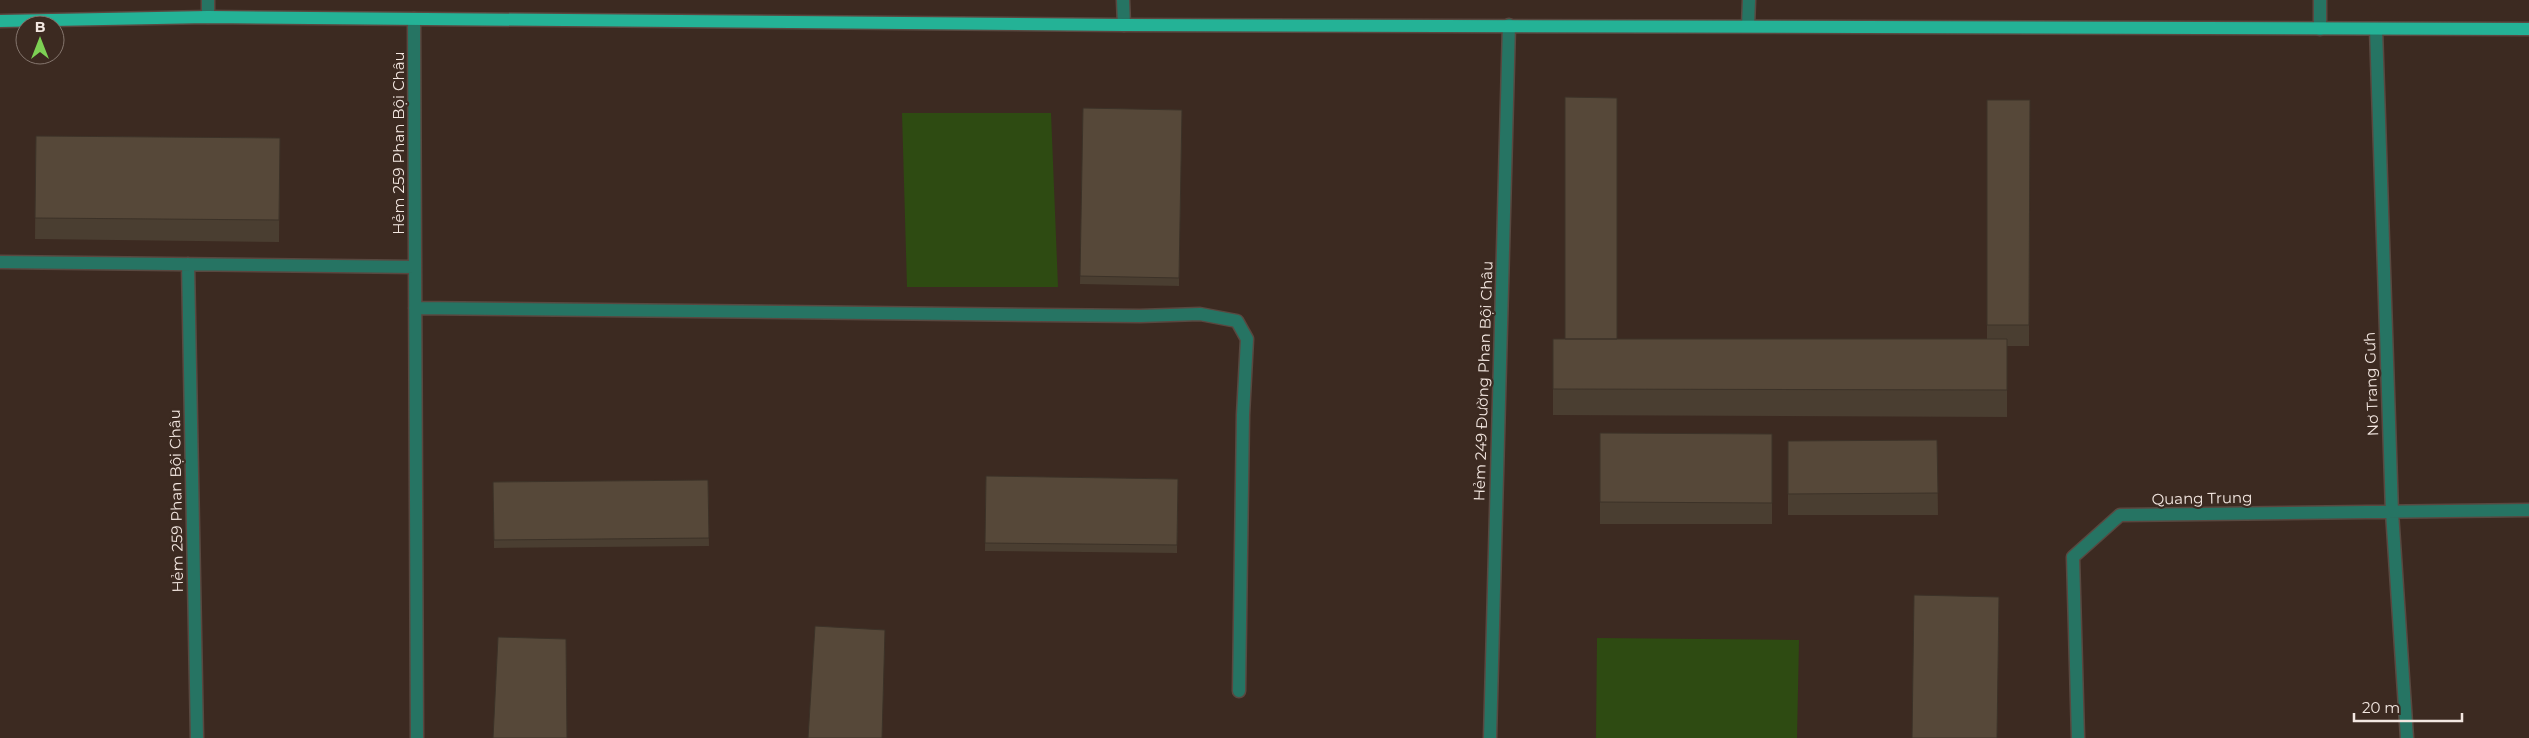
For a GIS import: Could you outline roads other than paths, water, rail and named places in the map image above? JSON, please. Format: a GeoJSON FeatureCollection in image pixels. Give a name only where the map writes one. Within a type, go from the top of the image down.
{"type":"FeatureCollection","features":[{"type":"Feature","properties":{"kind":"main road"},"geometry":{"type":"LineString","coordinates":[[0,21],[208,17],[1124,25],[2529,29]]}},
{"type":"Feature","properties":{"kind":"street"},"geometry":{"type":"LineString","coordinates":[[208,0],[208,17]]}},
{"type":"Feature","properties":{"kind":"street"},"geometry":{"type":"LineString","coordinates":[[1123,0],[1124,25]]}},
{"type":"Feature","properties":{"kind":"street"},"geometry":{"type":"LineString","coordinates":[[1748,26],[1749,0]]}},
{"type":"Feature","properties":{"kind":"street"},"geometry":{"type":"LineString","coordinates":[[2320,0],[2320,29]]}},
{"type":"Feature","properties":{"kind":"street","name":"Hẻm 259 Phan Bội Châu"},"geometry":{"type":"LineString","coordinates":[[414,19],[417,738]]}},
{"type":"Feature","properties":{"kind":"street","name":"Hẻm 249 Đường Phan Bội Châu"},"geometry":{"type":"LineString","coordinates":[[1490,738],[1509,25]]}},
{"type":"Feature","properties":{"kind":"street","name":"Nơ Trang Gưh"},"geometry":{"type":"LineString","coordinates":[[2376,29],[2392,512],[2407,738]]}},
{"type":"Feature","properties":{"kind":"street"},"geometry":{"type":"LineString","coordinates":[[0,262],[415,267]]}},
{"type":"Feature","properties":{"kind":"street","name":"Hẻm 259 Phan Bội Châu"},"geometry":{"type":"LineString","coordinates":[[188,264],[197,738]]}},
{"type":"Feature","properties":{"kind":"street"},"geometry":{"type":"LineString","coordinates":[[415,308],[1140,316],[1200,314],[1237,321],[1247,339],[1243,425],[1239,691]]}},
{"type":"Feature","properties":{"kind":"street","name":"Quang Trung"},"geometry":{"type":"LineString","coordinates":[[2078,738],[2073,557],[2120,515],[2529,510]]}}]}
